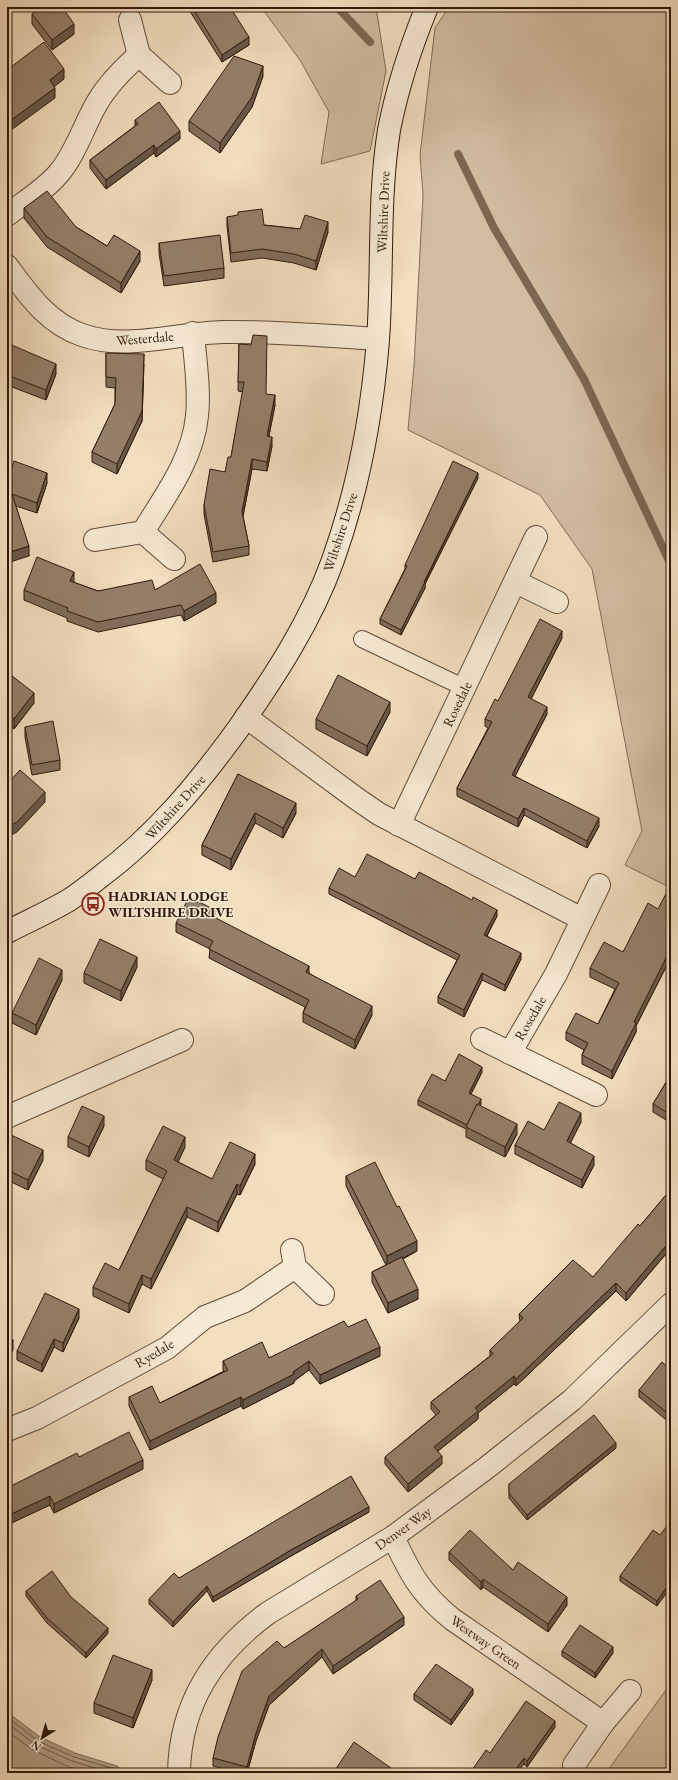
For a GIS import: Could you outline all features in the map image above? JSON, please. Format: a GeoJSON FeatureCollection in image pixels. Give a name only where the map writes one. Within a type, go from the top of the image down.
{"type":"FeatureCollection","features":[{"type":"Feature","properties":{"kind":"street","name":"Wiltshire Drive"},"geometry":{"type":"LineString","coordinates":[[7,932],[70,899],[116,865],[148,838],[207,772],[246,717],[295,641],[312,609],[333,560],[354,493],[364,447],[378,339],[385,171],[390,129],[406,68],[427,7]]}},
{"type":"Feature","properties":{"kind":"street"},"geometry":{"type":"LineString","coordinates":[[130,20],[139,55],[170,83]]}},
{"type":"Feature","properties":{"kind":"street"},"geometry":{"type":"LineString","coordinates":[[7,216],[51,182],[60,172],[69,158],[97,103],[109,85],[139,55]]}},
{"type":"Feature","properties":{"kind":"street","name":"Westerdale"},"geometry":{"type":"LineString","coordinates":[[7,266],[42,311],[68,329],[81,335],[96,339],[129,341],[193,333],[224,332],[378,339]]}},
{"type":"Feature","properties":{"kind":"street","name":"Westerdale"},"geometry":{"type":"LineString","coordinates":[[143,532],[183,465],[195,433],[197,389],[193,333]]}},
{"type":"Feature","properties":{"kind":"street"},"geometry":{"type":"LineString","coordinates":[[95,540],[143,532],[174,559]]}},
{"type":"Feature","properties":{"kind":"street","name":"Rosedale"},"geometry":{"type":"LineString","coordinates":[[399,825],[516,582],[536,536]]}},
{"type":"Feature","properties":{"kind":"street"},"geometry":{"type":"LineString","coordinates":[[516,582],[557,602]]}},
{"type":"Feature","properties":{"kind":"street"},"geometry":{"type":"LineString","coordinates":[[246,717],[357,799],[399,825],[582,919]]}},
{"type":"Feature","properties":{"kind":"street","name":"Rosedale"},"geometry":{"type":"LineString","coordinates":[[510,1053],[556,974],[599,885]]}},
{"type":"Feature","properties":{"kind":"street","name":"Rosedale"},"geometry":{"type":"LineString","coordinates":[[482,1039],[596,1095]]}},
{"type":"Feature","properties":{"kind":"street"},"geometry":{"type":"LineString","coordinates":[[7,1117],[182,1040]]}},
{"type":"Feature","properties":{"kind":"street","name":"Ryedale"},"geometry":{"type":"LineString","coordinates":[[7,1430],[36,1418],[167,1348],[205,1317],[245,1301],[294,1258],[323,1294]]}},
{"type":"Feature","properties":{"kind":"street","name":"Denver Way"},"geometry":{"type":"LineString","coordinates":[[179,1773],[179,1756],[189,1711],[199,1688],[213,1665],[229,1646],[249,1627],[287,1601],[393,1537],[485,1469],[572,1400],[669,1311]]}},
{"type":"Feature","properties":{"kind":"street","name":"Westway Green"},"geometry":{"type":"LineString","coordinates":[[393,1537],[410,1574],[434,1604],[452,1619],[603,1723]]}},
{"type":"Feature","properties":{"kind":"street"},"geometry":{"type":"LineString","coordinates":[[574,1765],[603,1723],[630,1691]]}},
{"type":"Feature","properties":{"kind":"lane"},"geometry":{"type":"LineString","coordinates":[[362,639],[465,688]]}},
{"type":"Feature","properties":{"kind":"shaded area"},"geometry":{"type":"Polygon","coordinates":[[[261,7],[376,7],[386,71],[370,151],[321,164],[329,112],[300,60],[261,7]]]}},
{"type":"Feature","properties":{"kind":"shaded area"},"geometry":{"type":"Polygon","coordinates":[[[449,7],[671,7],[671,888],[625,865],[642,831],[592,569],[540,495],[408,430],[414,366],[423,195],[420,155],[435,28],[449,7]]]}},
{"type":"Feature","properties":{"kind":"shaded area"},"geometry":{"type":"Polygon","coordinates":[[[671,1683],[671,1773],[606,1773],[671,1683]]]}},
{"type":"Feature","properties":{"kind":"water"},"geometry":{"type":"Polygon","coordinates":[[[7,1712],[40,1737],[75,1753],[117,1766],[125,1773],[7,1773],[7,1712]]]}},
{"type":"Feature","properties":{"kind":"building"},"geometry":{"type":"Polygon","coordinates":[[[42,7],[62,7],[74,24],[52,40],[32,14],[42,7]]]}},
{"type":"Feature","properties":{"kind":"building"},"geometry":{"type":"Polygon","coordinates":[[[192,7],[230,7],[249,37],[222,55],[192,7]]]}},
{"type":"Feature","properties":{"kind":"building"},"geometry":{"type":"Polygon","coordinates":[[[44,42],[64,69],[50,80],[55,88],[7,123],[7,70],[44,42]]]}},
{"type":"Feature","properties":{"kind":"building"},"geometry":{"type":"Polygon","coordinates":[[[234,56],[263,66],[252,97],[220,143],[189,121],[234,56]]]}},
{"type":"Feature","properties":{"kind":"building"},"geometry":{"type":"Polygon","coordinates":[[[159,102],[180,131],[156,149],[154,145],[106,180],[90,160],[138,124],[135,120],[159,102]]]}},
{"type":"Feature","properties":{"kind":"building"},"geometry":{"type":"Polygon","coordinates":[[[47,191],[76,227],[107,246],[114,235],[140,251],[121,283],[47,237],[24,208],[47,191]]]}},
{"type":"Feature","properties":{"kind":"building"},"geometry":{"type":"Polygon","coordinates":[[[262,209],[264,225],[300,229],[305,215],[328,222],[316,261],[294,254],[262,249],[231,253],[227,217],[238,215],[238,212],[262,209]]]}},
{"type":"Feature","properties":{"kind":"building"},"geometry":{"type":"Polygon","coordinates":[[[220,235],[224,268],[164,276],[159,243],[220,235]]]}},
{"type":"Feature","properties":{"kind":"building"},"geometry":{"type":"Polygon","coordinates":[[[7,333],[10,335],[7,340],[7,333]]]}},
{"type":"Feature","properties":{"kind":"building"},"geometry":{"type":"Polygon","coordinates":[[[253,335],[267,336],[266,394],[275,395],[267,436],[272,437],[267,462],[252,459],[242,512],[249,546],[213,552],[204,505],[210,469],[225,472],[228,457],[231,457],[244,382],[238,382],[239,344],[251,345],[253,335]]]}},
{"type":"Feature","properties":{"kind":"building"},"geometry":{"type":"Polygon","coordinates":[[[7,343],[56,364],[46,390],[7,375],[7,343]]]}},
{"type":"Feature","properties":{"kind":"building"},"geometry":{"type":"Polygon","coordinates":[[[106,353],[144,354],[142,411],[117,464],[92,452],[115,404],[116,378],[106,377],[106,353]]]}},
{"type":"Feature","properties":{"kind":"building"},"geometry":{"type":"Polygon","coordinates":[[[14,461],[47,473],[37,503],[12,494],[29,546],[7,553],[7,482],[14,461]]]}},
{"type":"Feature","properties":{"kind":"building"},"geometry":{"type":"Polygon","coordinates":[[[453,461],[478,473],[401,630],[380,619],[407,566],[405,565],[453,461]]]}},
{"type":"Feature","properties":{"kind":"building"},"geometry":{"type":"Polygon","coordinates":[[[37,557],[74,572],[70,581],[98,591],[152,580],[155,590],[200,564],[216,593],[184,611],[181,605],[98,622],[67,611],[68,608],[24,590],[37,557]]]}},
{"type":"Feature","properties":{"kind":"building"},"geometry":{"type":"Polygon","coordinates":[[[540,619],[562,631],[528,697],[547,707],[512,775],[599,818],[587,841],[524,808],[518,819],[457,788],[492,722],[485,719],[495,699],[498,701],[540,619]]]}},
{"type":"Feature","properties":{"kind":"building"},"geometry":{"type":"Polygon","coordinates":[[[7,672],[34,693],[14,719],[7,714],[7,672]]]}},
{"type":"Feature","properties":{"kind":"building"},"geometry":{"type":"Polygon","coordinates":[[[338,675],[390,702],[367,746],[316,719],[338,675]]]}},
{"type":"Feature","properties":{"kind":"building"},"geometry":{"type":"Polygon","coordinates":[[[53,721],[60,760],[32,765],[25,727],[53,721]]]}},
{"type":"Feature","properties":{"kind":"building"},"geometry":{"type":"Polygon","coordinates":[[[20,770],[45,792],[17,822],[7,827],[7,784],[20,770]]]}},
{"type":"Feature","properties":{"kind":"building"},"geometry":{"type":"Polygon","coordinates":[[[238,774],[296,803],[283,828],[255,813],[231,859],[202,845],[238,774]]]}},
{"type":"Feature","properties":{"kind":"building"},"geometry":{"type":"Polygon","coordinates":[[[367,854],[415,879],[419,872],[472,900],[473,897],[497,910],[484,935],[521,953],[505,985],[482,973],[464,1010],[438,997],[460,955],[329,888],[339,868],[355,877],[367,854]]]}},
{"type":"Feature","properties":{"kind":"building"},"geometry":{"type":"Polygon","coordinates":[[[670,886],[671,943],[666,953],[668,954],[634,1022],[636,1023],[612,1071],[582,1055],[588,1043],[566,1032],[576,1013],[598,1024],[619,983],[590,968],[604,942],[623,952],[648,903],[658,909],[670,886]]]}},
{"type":"Feature","properties":{"kind":"building"},"geometry":{"type":"Polygon","coordinates":[[[189,897],[215,910],[212,916],[309,966],[306,972],[372,1006],[355,1040],[303,1013],[309,1000],[209,949],[213,941],[176,923],[189,897]]]}},
{"type":"Feature","properties":{"kind":"building"},"geometry":{"type":"Polygon","coordinates":[[[100,939],[137,957],[121,991],[84,973],[100,939]]]}},
{"type":"Feature","properties":{"kind":"building"},"geometry":{"type":"Polygon","coordinates":[[[39,958],[62,970],[36,1025],[12,1013],[39,958]]]}},
{"type":"Feature","properties":{"kind":"building"},"geometry":{"type":"Polygon","coordinates":[[[7,1020],[10,1022],[7,1028],[7,1020]]]}},
{"type":"Feature","properties":{"kind":"building"},"geometry":{"type":"Polygon","coordinates":[[[459,1054],[482,1067],[469,1093],[481,1099],[467,1125],[418,1100],[432,1074],[445,1081],[459,1054]]]}},
{"type":"Feature","properties":{"kind":"building"},"geometry":{"type":"Polygon","coordinates":[[[671,1074],[671,1115],[653,1104],[671,1074]]]}},
{"type":"Feature","properties":{"kind":"building"},"geometry":{"type":"Polygon","coordinates":[[[559,1102],[581,1113],[567,1141],[594,1156],[582,1180],[515,1145],[528,1121],[544,1130],[559,1102]]]}},
{"type":"Feature","properties":{"kind":"building"},"geometry":{"type":"Polygon","coordinates":[[[477,1104],[517,1124],[505,1147],[466,1127],[477,1104]]]}},
{"type":"Feature","properties":{"kind":"building"},"geometry":{"type":"Polygon","coordinates":[[[82,1106],[104,1116],[89,1147],[68,1137],[82,1106]]]}},
{"type":"Feature","properties":{"kind":"building"},"geometry":{"type":"Polygon","coordinates":[[[163,1126],[185,1137],[174,1160],[212,1179],[230,1142],[255,1154],[240,1186],[237,1184],[218,1222],[187,1207],[151,1279],[142,1275],[129,1304],[93,1287],[105,1263],[119,1270],[167,1171],[146,1160],[163,1126]]]}},
{"type":"Feature","properties":{"kind":"building"},"geometry":{"type":"Polygon","coordinates":[[[11,1135],[43,1150],[28,1180],[7,1170],[7,1143],[11,1135]]]}},
{"type":"Feature","properties":{"kind":"building"},"geometry":{"type":"Polygon","coordinates":[[[375,1162],[397,1207],[399,1206],[417,1241],[387,1256],[346,1176],[375,1162]]]}},
{"type":"Feature","properties":{"kind":"building"},"geometry":{"type":"Polygon","coordinates":[[[671,1189],[671,1240],[626,1293],[616,1283],[516,1379],[514,1376],[475,1408],[478,1411],[434,1447],[442,1456],[408,1484],[385,1457],[440,1412],[431,1402],[493,1354],[490,1350],[523,1318],[519,1314],[573,1260],[593,1277],[638,1224],[640,1226],[671,1189]]]}},
{"type":"Feature","properties":{"kind":"building"},"geometry":{"type":"Polygon","coordinates":[[[402,1257],[418,1289],[388,1303],[372,1272],[402,1257]]]}},
{"type":"Feature","properties":{"kind":"building"},"geometry":{"type":"Polygon","coordinates":[[[45,1293],[79,1309],[63,1343],[54,1339],[42,1364],[17,1351],[45,1293]]]}},
{"type":"Feature","properties":{"kind":"building"},"geometry":{"type":"Polygon","coordinates":[[[366,1319],[380,1347],[320,1375],[309,1361],[293,1372],[294,1374],[243,1400],[241,1397],[150,1441],[129,1397],[152,1386],[160,1403],[228,1370],[223,1361],[262,1342],[269,1358],[344,1321],[348,1327],[366,1319]]]}},
{"type":"Feature","properties":{"kind":"building"},"geometry":{"type":"Polygon","coordinates":[[[7,1337],[13,1340],[7,1353],[7,1337]]]}},
{"type":"Feature","properties":{"kind":"building"},"geometry":{"type":"Polygon","coordinates":[[[662,1362],[671,1370],[671,1416],[639,1390],[662,1362]]]}},
{"type":"Feature","properties":{"kind":"building"},"geometry":{"type":"Polygon","coordinates":[[[594,1415],[616,1443],[527,1515],[509,1493],[509,1484],[594,1415]]]}},
{"type":"Feature","properties":{"kind":"building"},"geometry":{"type":"Polygon","coordinates":[[[129,1432],[143,1460],[54,1504],[50,1496],[7,1516],[7,1488],[77,1453],[79,1457],[129,1432]]]}},
{"type":"Feature","properties":{"kind":"building"},"geometry":{"type":"Polygon","coordinates":[[[351,1476],[369,1507],[291,1550],[213,1597],[207,1586],[173,1622],[149,1599],[174,1573],[179,1578],[351,1476]]]}},
{"type":"Feature","properties":{"kind":"building"},"geometry":{"type":"Polygon","coordinates":[[[671,1521],[671,1581],[657,1601],[620,1576],[653,1530],[660,1535],[671,1521]]]}},
{"type":"Feature","properties":{"kind":"building"},"geometry":{"type":"Polygon","coordinates":[[[470,1530],[513,1570],[518,1562],[567,1597],[548,1624],[483,1579],[481,1582],[449,1552],[470,1530]]]}},
{"type":"Feature","properties":{"kind":"building"},"geometry":{"type":"Polygon","coordinates":[[[52,1571],[71,1597],[108,1628],[86,1653],[47,1618],[26,1591],[52,1571]]]}},
{"type":"Feature","properties":{"kind":"building"},"geometry":{"type":"Polygon","coordinates":[[[380,1580],[404,1617],[333,1666],[322,1649],[269,1696],[256,1733],[247,1767],[213,1758],[218,1737],[242,1671],[277,1641],[284,1648],[358,1599],[356,1596],[380,1580]]]}},
{"type":"Feature","properties":{"kind":"building"},"geometry":{"type":"Polygon","coordinates":[[[580,1625],[613,1647],[595,1673],[562,1651],[580,1625]]]}},
{"type":"Feature","properties":{"kind":"building"},"geometry":{"type":"Polygon","coordinates":[[[113,1655],[152,1670],[133,1718],[94,1703],[113,1655]]]}},
{"type":"Feature","properties":{"kind":"building"},"geometry":{"type":"Polygon","coordinates":[[[436,1664],[473,1689],[451,1720],[414,1694],[436,1664]]]}},
{"type":"Feature","properties":{"kind":"building"},"geometry":{"type":"Polygon","coordinates":[[[526,1701],[555,1721],[527,1761],[524,1758],[513,1773],[470,1773],[486,1750],[490,1753],[526,1701]]]}},
{"type":"Feature","properties":{"kind":"building"},"geometry":{"type":"Polygon","coordinates":[[[354,1742],[398,1773],[333,1773],[354,1742]]]}},
{"type":"Feature","properties":{"kind":"waterway"},"geometry":{"type":"LineString","coordinates":[[337,7],[370,42]]}},
{"type":"Feature","properties":{"kind":"waterway"},"geometry":{"type":"LineString","coordinates":[[458,154],[494,228],[584,379],[671,565]]}},
{"type":"Feature","properties":{"kind":"place","name":"HADRIAN LODGE WILTSHIRE DRIVE"},"geometry":{"type":"Point","coordinates":[93,904]}}]}
